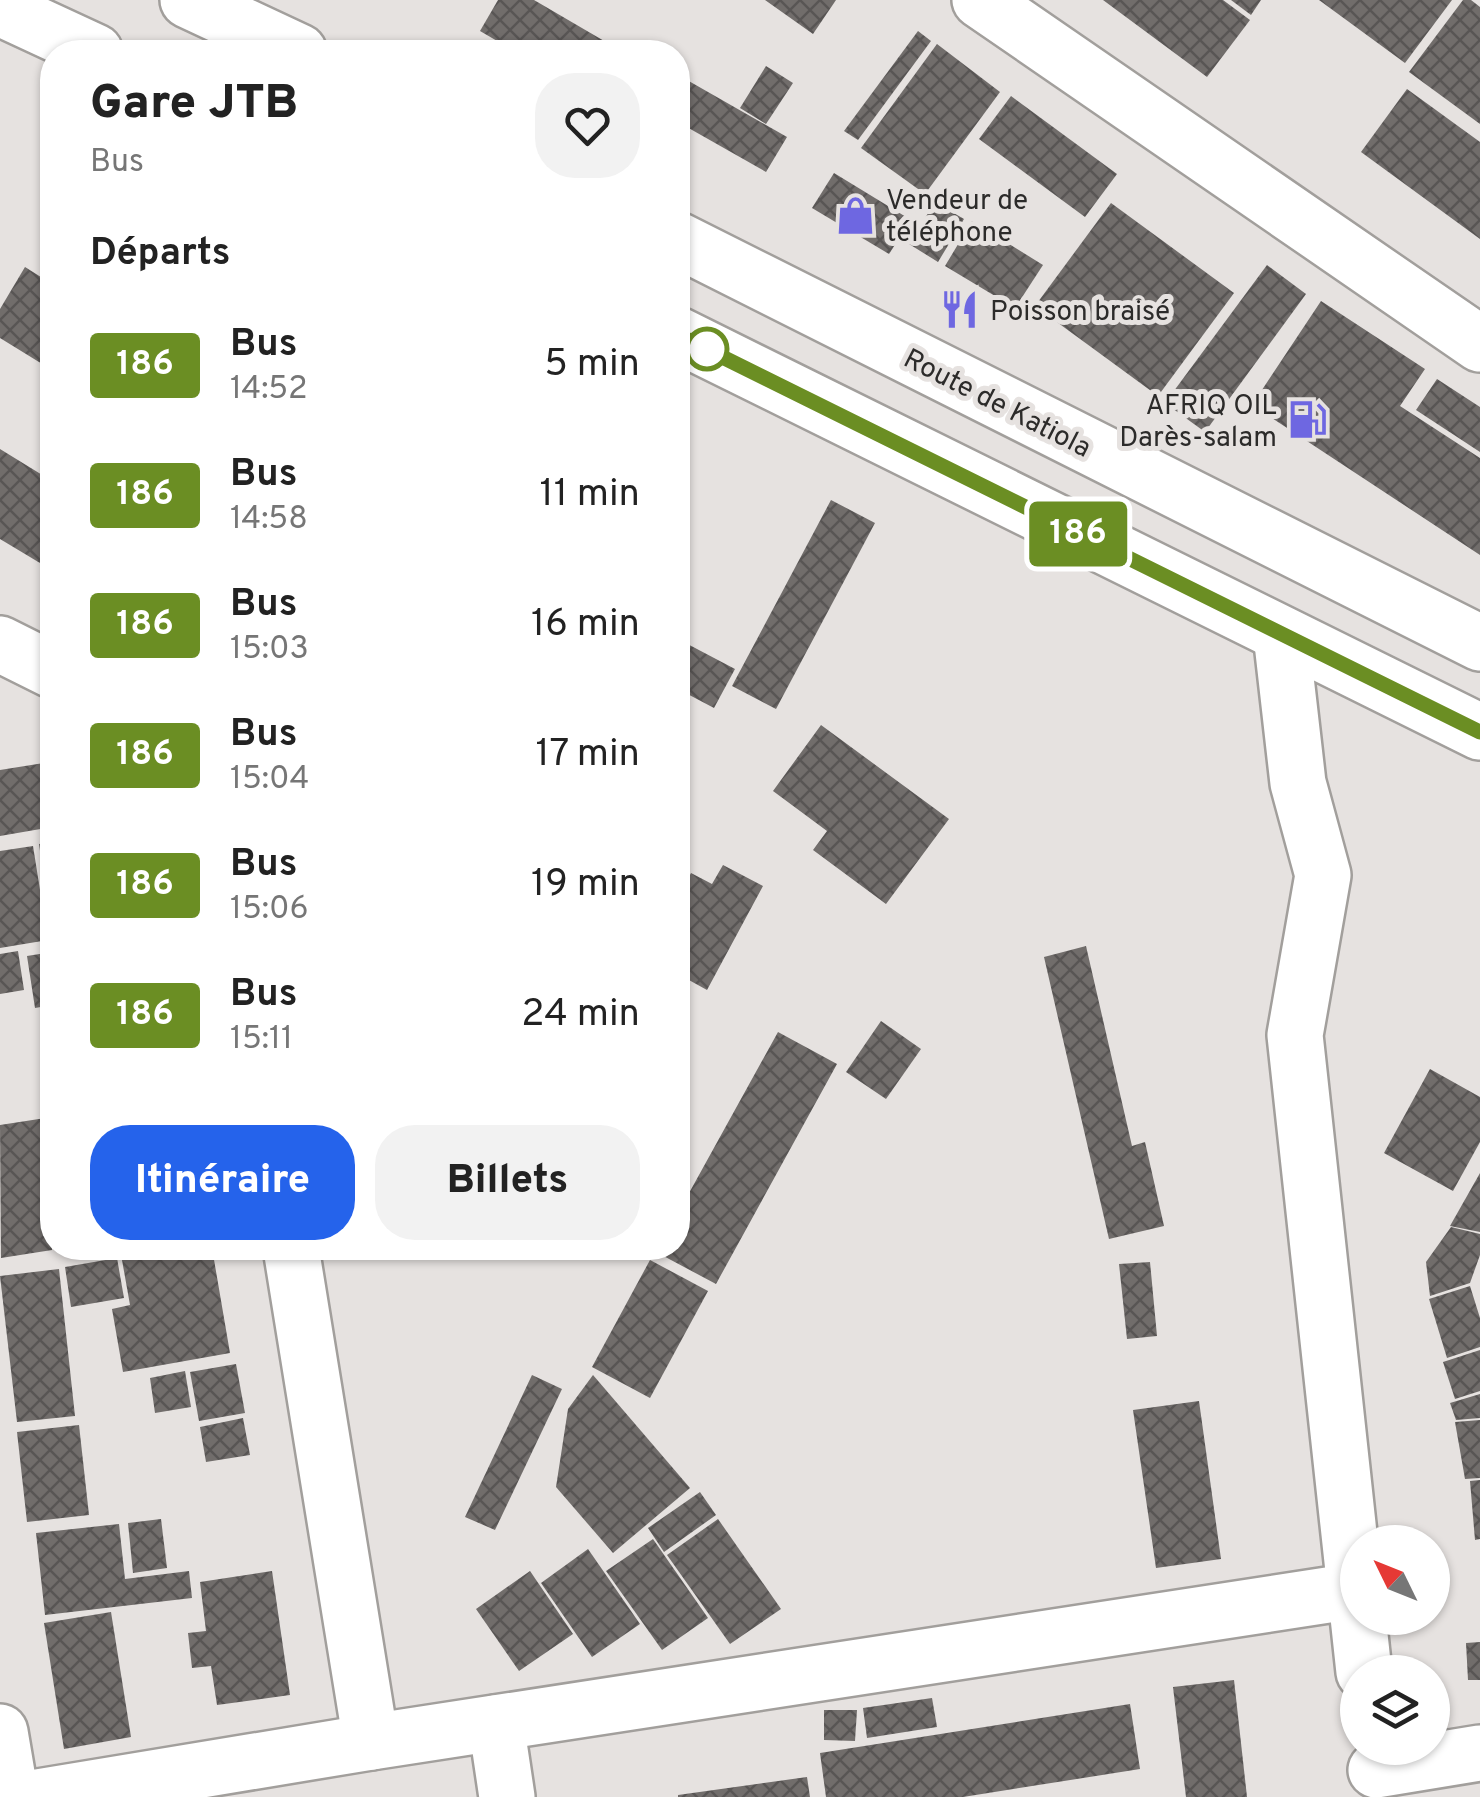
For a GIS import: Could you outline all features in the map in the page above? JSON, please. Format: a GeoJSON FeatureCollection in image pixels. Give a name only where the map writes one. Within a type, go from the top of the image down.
{"type":"FeatureCollection","features":[{"type":"Feature","properties":{"kind":"main road"},"geometry":{"type":"LineString","coordinates":[[188,0],[273,40]]}},
{"type":"Feature","properties":{"kind":"main road"},"geometry":{"type":"LineString","coordinates":[[980,0],[1480,344]]}},
{"type":"Feature","properties":{"kind":"main road"},"geometry":{"type":"LineString","coordinates":[[0,8],[68,40]]}},
{"type":"Feature","properties":{"kind":"main road","name":"Route de Katiola"},"geometry":{"type":"LineString","coordinates":[[690,246],[1480,644]]}},
{"type":"Feature","properties":{"kind":"main road"},"geometry":{"type":"LineString","coordinates":[[690,341],[1281,634],[1478,724]]}},
{"type":"Feature","properties":{"kind":"main road"},"geometry":{"type":"LineString","coordinates":[[1281,634],[1298,783],[1323,875],[1295,1035],[1347,1525]]}},
{"type":"Feature","properties":{"kind":"main road"},"geometry":{"type":"LineString","coordinates":[[0,644],[40,664]]}},
{"type":"Feature","properties":{"kind":"main road"},"geometry":{"type":"LineString","coordinates":[[294,1260],[371,1742]]}},
{"type":"Feature","properties":{"kind":"main road"},"geometry":{"type":"LineString","coordinates":[[38,1797],[1340,1593]]}},
{"type":"Feature","properties":{"kind":"main road"},"geometry":{"type":"LineString","coordinates":[[496,1723],[506,1797]]}},
{"type":"Feature","properties":{"kind":"main road"},"geometry":{"type":"LineString","coordinates":[[0,1732],[11,1797]]}},
{"type":"Feature","properties":{"kind":"main road"},"geometry":{"type":"LineString","coordinates":[[1376,1772],[1480,1753]]}},
{"type":"Feature","properties":{"kind":"building"},"geometry":{"type":"Polygon","coordinates":[[[498,0],[534,0],[602,40],[495,40],[480,31],[498,0]]]}},
{"type":"Feature","properties":{"kind":"building"},"geometry":{"type":"Polygon","coordinates":[[[765,0],[836,0],[813,34],[765,0]]]}},
{"type":"Feature","properties":{"kind":"building"},"geometry":{"type":"Polygon","coordinates":[[[1103,0],[1223,0],[1250,20],[1207,77],[1103,0]]]}},
{"type":"Feature","properties":{"kind":"building"},"geometry":{"type":"Polygon","coordinates":[[[1231,0],[1261,0],[1251,15],[1231,0]]]}},
{"type":"Feature","properties":{"kind":"building"},"geometry":{"type":"Polygon","coordinates":[[[1319,0],[1452,0],[1405,63],[1319,0]]]}},
{"type":"Feature","properties":{"kind":"building"},"geometry":{"type":"Polygon","coordinates":[[[1463,0],[1471,0],[1480,7],[1480,124],[1409,72],[1463,0]]]}},
{"type":"Feature","properties":{"kind":"building"},"geometry":{"type":"Polygon","coordinates":[[[918,31],[931,41],[858,140],[844,131],[918,31]]]}},
{"type":"Feature","properties":{"kind":"building"},"geometry":{"type":"Polygon","coordinates":[[[937,44],[1000,92],[925,194],[861,148],[937,44]]]}},
{"type":"Feature","properties":{"kind":"building"},"geometry":{"type":"Polygon","coordinates":[[[766,66],[793,83],[766,124],[740,108],[766,66]]]}},
{"type":"Feature","properties":{"kind":"building"},"geometry":{"type":"Polygon","coordinates":[[[690,82],[787,137],[766,172],[690,129],[690,82]]]}},
{"type":"Feature","properties":{"kind":"building"},"geometry":{"type":"Polygon","coordinates":[[[1407,89],[1480,142],[1480,239],[1361,152],[1407,89]]]}},
{"type":"Feature","properties":{"kind":"building"},"geometry":{"type":"Polygon","coordinates":[[[1011,96],[1117,174],[1085,217],[979,139],[1011,96]]]}},
{"type":"Feature","properties":{"kind":"building"},"geometry":{"type":"Polygon","coordinates":[[[834,173],[911,220],[889,254],[812,208],[834,173]]]}},
{"type":"Feature","properties":{"kind":"building"},"geometry":{"type":"Polygon","coordinates":[[[935,202],[964,219],[938,262],[909,244],[935,202]]]}},
{"type":"Feature","properties":{"kind":"building"},"geometry":{"type":"Polygon","coordinates":[[[1111,203],[1234,293],[1158,396],[1035,306],[1111,203]]]}},
{"type":"Feature","properties":{"kind":"building"},"geometry":{"type":"Polygon","coordinates":[[[972,221],[1043,265],[1015,308],[945,266],[972,221]]]}},
{"type":"Feature","properties":{"kind":"building"},"geometry":{"type":"Polygon","coordinates":[[[1267,265],[1306,294],[1205,432],[1165,403],[1267,265]]]}},
{"type":"Feature","properties":{"kind":"building"},"geometry":{"type":"Polygon","coordinates":[[[25,267],[40,276],[40,363],[0,338],[0,309],[25,267]]]}},
{"type":"Feature","properties":{"kind":"building"},"geometry":{"type":"Polygon","coordinates":[[[1321,301],[1425,369],[1400,406],[1480,458],[1480,555],[1252,405],[1321,301]]]}},
{"type":"Feature","properties":{"kind":"building"},"geometry":{"type":"Polygon","coordinates":[[[1437,379],[1480,407],[1480,452],[1416,410],[1437,379]]]}},
{"type":"Feature","properties":{"kind":"building"},"geometry":{"type":"Polygon","coordinates":[[[0,449],[40,474],[40,563],[0,539],[0,449]]]}},
{"type":"Feature","properties":{"kind":"building"},"geometry":{"type":"Polygon","coordinates":[[[831,500],[875,523],[776,709],[732,686],[831,500]]]}},
{"type":"Feature","properties":{"kind":"building"},"geometry":{"type":"Polygon","coordinates":[[[690,645],[735,669],[714,708],[690,695],[690,645]]]}},
{"type":"Feature","properties":{"kind":"building"},"geometry":{"type":"Polygon","coordinates":[[[821,725],[949,819],[886,904],[813,850],[827,831],[773,791],[821,725]]]}},
{"type":"Feature","properties":{"kind":"building"},"geometry":{"type":"Polygon","coordinates":[[[40,764],[40,829],[0,836],[0,770],[40,764]]]}},
{"type":"Feature","properties":{"kind":"building"},"geometry":{"type":"Polygon","coordinates":[[[33,846],[40,890],[40,941],[0,948],[0,851],[33,846]]]}},
{"type":"Feature","properties":{"kind":"building"},"geometry":{"type":"Polygon","coordinates":[[[723,865],[763,886],[707,990],[690,981],[690,875],[712,884],[723,865]]]}},
{"type":"Feature","properties":{"kind":"building"},"geometry":{"type":"Polygon","coordinates":[[[1086,946],[1132,1146],[1145,1142],[1164,1226],[1109,1239],[1044,957],[1086,946]]]}},
{"type":"Feature","properties":{"kind":"building"},"geometry":{"type":"Polygon","coordinates":[[[18,951],[24,990],[0,994],[0,954],[18,951]]]}},
{"type":"Feature","properties":{"kind":"building"},"geometry":{"type":"Polygon","coordinates":[[[40,954],[40,1007],[35,1008],[27,956],[40,954]]]}},
{"type":"Feature","properties":{"kind":"building"},"geometry":{"type":"Polygon","coordinates":[[[881,1021],[921,1049],[886,1099],[846,1072],[881,1021]]]}},
{"type":"Feature","properties":{"kind":"building"},"geometry":{"type":"Polygon","coordinates":[[[778,1032],[837,1064],[716,1284],[671,1260],[690,1260],[690,1191],[778,1032]]]}},
{"type":"Feature","properties":{"kind":"building"},"geometry":{"type":"Polygon","coordinates":[[[1430,1069],[1480,1097],[1480,1142],[1453,1191],[1384,1153],[1430,1069]]]}},
{"type":"Feature","properties":{"kind":"building"},"geometry":{"type":"Polygon","coordinates":[[[40,1119],[40,1252],[1,1258],[0,1125],[40,1119]]]}},
{"type":"Feature","properties":{"kind":"building"},"geometry":{"type":"Polygon","coordinates":[[[1480,1173],[1480,1232],[1450,1226],[1480,1173]]]}},
{"type":"Feature","properties":{"kind":"building"},"geometry":{"type":"Polygon","coordinates":[[[1451,1227],[1480,1234],[1480,1255],[1470,1283],[1430,1296],[1426,1262],[1451,1227]]]}},
{"type":"Feature","properties":{"kind":"building"},"geometry":{"type":"Polygon","coordinates":[[[117,1260],[124,1298],[71,1307],[65,1267],[117,1260]]]}},
{"type":"Feature","properties":{"kind":"building"},"geometry":{"type":"Polygon","coordinates":[[[122,1260],[214,1260],[230,1353],[123,1372],[112,1309],[130,1305],[122,1260]]]}},
{"type":"Feature","properties":{"kind":"building"},"geometry":{"type":"Polygon","coordinates":[[[650,1260],[708,1291],[650,1398],[592,1367],[650,1260]]]}},
{"type":"Feature","properties":{"kind":"building"},"geometry":{"type":"Polygon","coordinates":[[[1150,1262],[1157,1336],[1127,1339],[1119,1264],[1150,1262]]]}},
{"type":"Feature","properties":{"kind":"building"},"geometry":{"type":"Polygon","coordinates":[[[59,1269],[75,1416],[17,1422],[0,1276],[59,1269]]]}},
{"type":"Feature","properties":{"kind":"building"},"geometry":{"type":"Polygon","coordinates":[[[1470,1286],[1480,1318],[1480,1347],[1447,1358],[1429,1299],[1470,1286]]]}},
{"type":"Feature","properties":{"kind":"building"},"geometry":{"type":"Polygon","coordinates":[[[1480,1350],[1480,1391],[1455,1399],[1443,1362],[1480,1350]]]}},
{"type":"Feature","properties":{"kind":"building"},"geometry":{"type":"Polygon","coordinates":[[[236,1364],[245,1413],[199,1421],[190,1372],[236,1364]]]}},
{"type":"Feature","properties":{"kind":"building"},"geometry":{"type":"Polygon","coordinates":[[[185,1371],[191,1407],[155,1413],[150,1378],[185,1371]]]}},
{"type":"Feature","properties":{"kind":"building"},"geometry":{"type":"Polygon","coordinates":[[[532,1375],[562,1389],[495,1530],[465,1517],[532,1375]]]}},
{"type":"Feature","properties":{"kind":"building"},"geometry":{"type":"Polygon","coordinates":[[[593,1375],[690,1488],[613,1553],[556,1487],[568,1409],[593,1375]]]}},
{"type":"Feature","properties":{"kind":"building"},"geometry":{"type":"Polygon","coordinates":[[[1480,1394],[1480,1418],[1456,1420],[1450,1403],[1480,1394]]]}},
{"type":"Feature","properties":{"kind":"building"},"geometry":{"type":"Polygon","coordinates":[[[1199,1401],[1221,1559],[1156,1568],[1133,1410],[1199,1401]]]}},
{"type":"Feature","properties":{"kind":"building"},"geometry":{"type":"Polygon","coordinates":[[[243,1418],[250,1455],[206,1462],[200,1427],[243,1418]]]}},
{"type":"Feature","properties":{"kind":"building"},"geometry":{"type":"Polygon","coordinates":[[[1480,1420],[1480,1478],[1465,1479],[1455,1422],[1480,1420]]]}},
{"type":"Feature","properties":{"kind":"building"},"geometry":{"type":"Polygon","coordinates":[[[79,1425],[89,1515],[27,1522],[17,1432],[79,1425]]]}},
{"type":"Feature","properties":{"kind":"building"},"geometry":{"type":"Polygon","coordinates":[[[1480,1480],[1480,1539],[1475,1540],[1470,1481],[1480,1480]]]}},
{"type":"Feature","properties":{"kind":"building"},"geometry":{"type":"Polygon","coordinates":[[[700,1492],[716,1515],[664,1552],[648,1528],[700,1492]]]}},
{"type":"Feature","properties":{"kind":"building"},"geometry":{"type":"Polygon","coordinates":[[[161,1519],[167,1568],[133,1573],[128,1523],[161,1519]]]}},
{"type":"Feature","properties":{"kind":"building"},"geometry":{"type":"Polygon","coordinates":[[[718,1519],[781,1609],[730,1644],[667,1555],[718,1519]]]}},
{"type":"Feature","properties":{"kind":"building"},"geometry":{"type":"Polygon","coordinates":[[[119,1524],[125,1579],[189,1571],[192,1598],[45,1615],[36,1533],[119,1524]]]}},
{"type":"Feature","properties":{"kind":"building"},"geometry":{"type":"Polygon","coordinates":[[[653,1539],[708,1618],[662,1650],[606,1571],[653,1539]]]}},
{"type":"Feature","properties":{"kind":"building"},"geometry":{"type":"Polygon","coordinates":[[[588,1549],[640,1624],[592,1657],[541,1583],[588,1549]]]}},
{"type":"Feature","properties":{"kind":"building"},"geometry":{"type":"Polygon","coordinates":[[[272,1571],[290,1695],[217,1705],[211,1666],[192,1668],[188,1633],[206,1631],[200,1582],[272,1571]]]}},
{"type":"Feature","properties":{"kind":"building"},"geometry":{"type":"Polygon","coordinates":[[[530,1571],[573,1634],[519,1671],[476,1609],[530,1571]]]}},
{"type":"Feature","properties":{"kind":"building"},"geometry":{"type":"Polygon","coordinates":[[[111,1612],[131,1737],[64,1749],[44,1623],[111,1612]]]}},
{"type":"Feature","properties":{"kind":"building"},"geometry":{"type":"Polygon","coordinates":[[[1480,1642],[1480,1680],[1468,1680],[1466,1643],[1480,1642]]]}},
{"type":"Feature","properties":{"kind":"building"},"geometry":{"type":"Polygon","coordinates":[[[1234,1680],[1247,1797],[1186,1797],[1173,1687],[1234,1680]]]}},
{"type":"Feature","properties":{"kind":"building"},"geometry":{"type":"Polygon","coordinates":[[[932,1698],[937,1727],[867,1738],[863,1708],[932,1698]]]}},
{"type":"Feature","properties":{"kind":"building"},"geometry":{"type":"Polygon","coordinates":[[[1130,1704],[1140,1769],[963,1797],[826,1797],[820,1753],[1130,1704]]]}},
{"type":"Feature","properties":{"kind":"building"},"geometry":{"type":"Polygon","coordinates":[[[824,1710],[857,1710],[855,1741],[824,1740],[824,1710]]]}},
{"type":"Feature","properties":{"kind":"building"},"geometry":{"type":"Polygon","coordinates":[[[807,1777],[810,1797],[678,1797],[678,1795],[807,1777]]]}},
{"type":"Feature","properties":{"kind":"bus line","name":"186"},"geometry":{"type":"LineString","coordinates":[[690,341],[1480,732]]}},
{"type":"Feature","properties":{"kind":"place","name":"Vendeur de téléphone"},"geometry":{"type":"Point","coordinates":[856,215]}},
{"type":"Feature","properties":{"kind":"place","name":"Poisson braisé"},"geometry":{"type":"Point","coordinates":[960,310]}},
{"type":"Feature","properties":{"kind":"place","name":"AFRIQ OIL Darès-salam"},"geometry":{"type":"Point","coordinates":[1307,420]}}]}
